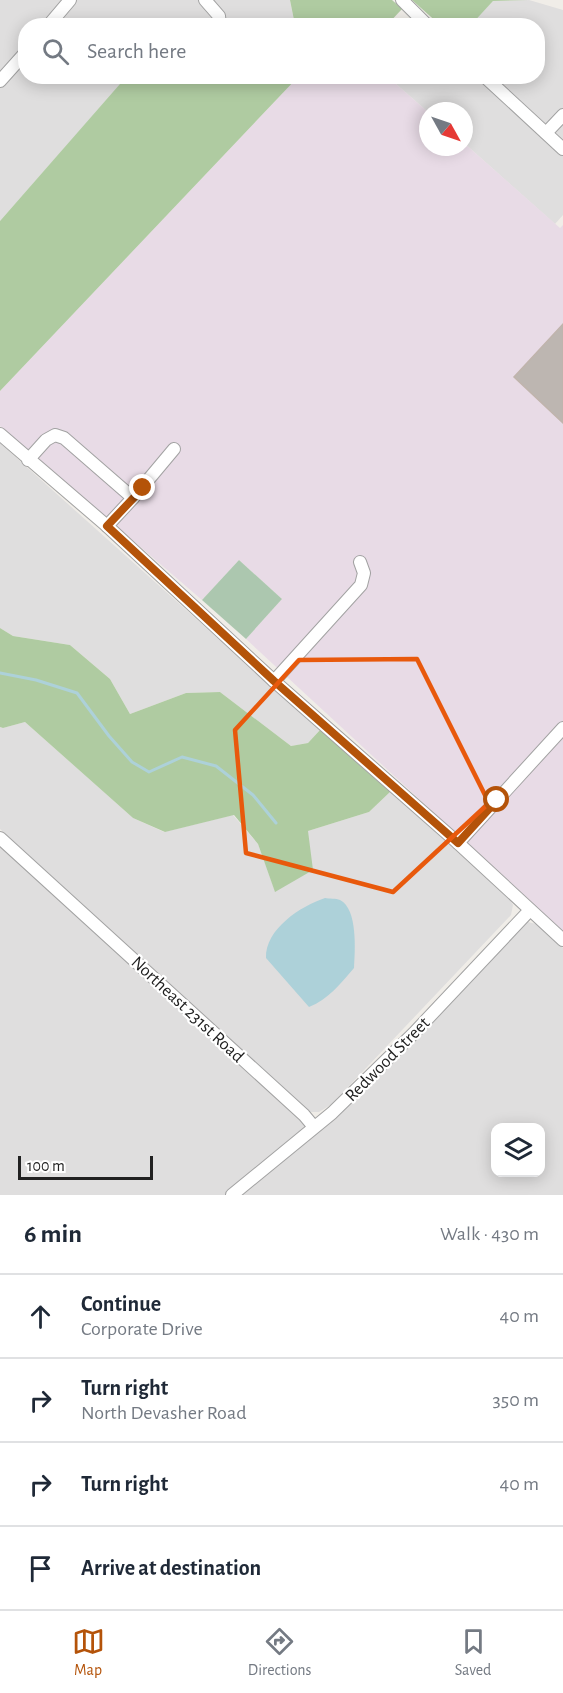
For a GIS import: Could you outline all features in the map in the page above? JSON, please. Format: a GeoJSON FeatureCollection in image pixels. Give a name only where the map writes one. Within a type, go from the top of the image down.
{"type":"FeatureCollection","features":[{"type":"Feature","properties":{"kind":"street"},"geometry":{"type":"LineString","coordinates":[[55,18],[70,0]]}},
{"type":"Feature","properties":{"kind":"street"},"geometry":{"type":"LineString","coordinates":[[205,0],[219,18]]}},
{"type":"Feature","properties":{"kind":"street"},"geometry":{"type":"LineString","coordinates":[[402,0],[420,18]]}},
{"type":"Feature","properties":{"kind":"street"},"geometry":{"type":"LineString","coordinates":[[0,81],[18,61]]}},
{"type":"Feature","properties":{"kind":"street"},"geometry":{"type":"LineString","coordinates":[[493,84],[563,148]]}},
{"type":"Feature","properties":{"kind":"street"},"geometry":{"type":"LineString","coordinates":[[546,134],[563,115]]}},
{"type":"Feature","properties":{"kind":"street"},"geometry":{"type":"LineString","coordinates":[[0,434],[107,526],[274,681],[458,843],[563,940]]}},
{"type":"Feature","properties":{"kind":"street"},"geometry":{"type":"LineString","coordinates":[[28,459],[46,440],[55,435],[64,438],[133,498]]}},
{"type":"Feature","properties":{"kind":"street"},"geometry":{"type":"LineString","coordinates":[[107,526],[174,449]]}},
{"type":"Feature","properties":{"kind":"street"},"geometry":{"type":"LineString","coordinates":[[274,681],[361,585],[364,573],[360,562]]}},
{"type":"Feature","properties":{"kind":"street"},"geometry":{"type":"LineString","coordinates":[[458,843],[563,728]]}},
{"type":"Feature","properties":{"kind":"street","name":"Northeast 231st Road"},"geometry":{"type":"LineString","coordinates":[[0,838],[304,1115],[314,1127]]}},
{"type":"Feature","properties":{"kind":"street","name":"Redwood Street"},"geometry":{"type":"LineString","coordinates":[[232,1195],[332,1113],[414,1033],[530,910]]}},
{"type":"Feature","properties":{"kind":"highlighted area"},"geometry":{"type":"Polygon","coordinates":[[[417,659],[489,803],[393,892],[246,853],[235,730],[299,660],[417,659]]]}},
{"type":"Feature","properties":{"kind":"shaded area"},"geometry":{"type":"Polygon","coordinates":[[[0,0],[290,0],[294,18],[18,18],[18,84],[121,84],[0,221],[0,0]]]}},
{"type":"Feature","properties":{"kind":"shaded area"},"geometry":{"type":"Polygon","coordinates":[[[529,0],[563,10],[563,215],[555,224],[473,151],[473,102],[419,102],[419,104],[396,84],[545,84],[545,18],[477,18],[493,1],[529,0]]]}},
{"type":"Feature","properties":{"kind":"shaded area"},"geometry":{"type":"Polygon","coordinates":[[[291,84],[396,84],[419,104],[419,156],[473,156],[473,151],[560,228],[563,225],[563,932],[246,639],[282,599],[239,560],[202,600],[0,426],[0,391],[291,84]]]}},
{"type":"Feature","properties":{"kind":"shaded area"},"geometry":{"type":"Polygon","coordinates":[[[0,443],[320,730],[308,743],[291,746],[220,692],[186,693],[130,714],[110,679],[70,645],[13,636],[0,628],[0,443]]]}},
{"type":"Feature","properties":{"kind":"shaded area"},"geometry":{"type":"Polygon","coordinates":[[[25,722],[133,818],[164,832],[233,815],[258,844],[275,891],[308,831],[369,812],[390,792],[509,898],[513,905],[511,915],[332,1104],[319,1112],[309,1112],[0,829],[0,727],[25,722]]]}},
{"type":"Feature","properties":{"kind":"shaded area"},"geometry":{"type":"Polygon","coordinates":[[[0,843],[317,1125],[519,922],[536,924],[563,948],[563,1195],[0,1195],[0,843]]]}},
{"type":"Feature","properties":{"kind":"green space"},"geometry":{"type":"Polygon","coordinates":[[[290,0],[392,0],[402,9],[394,18],[294,18],[290,0]]]}},
{"type":"Feature","properties":{"kind":"green space"},"geometry":{"type":"Polygon","coordinates":[[[412,0],[528,0],[493,1],[477,18],[432,18],[412,0]]]}},
{"type":"Feature","properties":{"kind":"green space"},"geometry":{"type":"Polygon","coordinates":[[[120,84],[291,84],[0,391],[0,221],[120,84]]]}},
{"type":"Feature","properties":{"kind":"green space"},"geometry":{"type":"Polygon","coordinates":[[[239,560],[282,599],[246,639],[202,600],[239,560]]]}},
{"type":"Feature","properties":{"kind":"green space"},"geometry":{"type":"Polygon","coordinates":[[[0,628],[13,636],[70,645],[110,679],[130,714],[186,693],[220,692],[291,746],[308,743],[320,730],[390,792],[369,812],[308,831],[313,870],[275,892],[258,844],[234,815],[165,832],[133,818],[25,722],[0,727],[0,628]]]}},
{"type":"Feature","properties":{"kind":"water"},"geometry":{"type":"Polygon","coordinates":[[[325,898],[340,900],[350,912],[354,931],[354,968],[328,995],[309,1007],[266,958],[267,947],[278,928],[286,920],[325,898]]]}},
{"type":"Feature","properties":{"kind":"building"},"geometry":{"type":"Polygon","coordinates":[[[563,324],[563,423],[514,377],[563,324]]]}},
{"type":"Feature","properties":{"kind":"waterway"},"geometry":{"type":"LineString","coordinates":[[0,673],[36,680],[77,693],[132,762],[149,772],[182,757],[216,766],[253,795],[276,823]]}},
{"type":"Feature","properties":{"kind":"route"},"geometry":{"type":"LineString","coordinates":[[143,488],[107,526],[274,681],[458,843],[497,800]]}}]}
